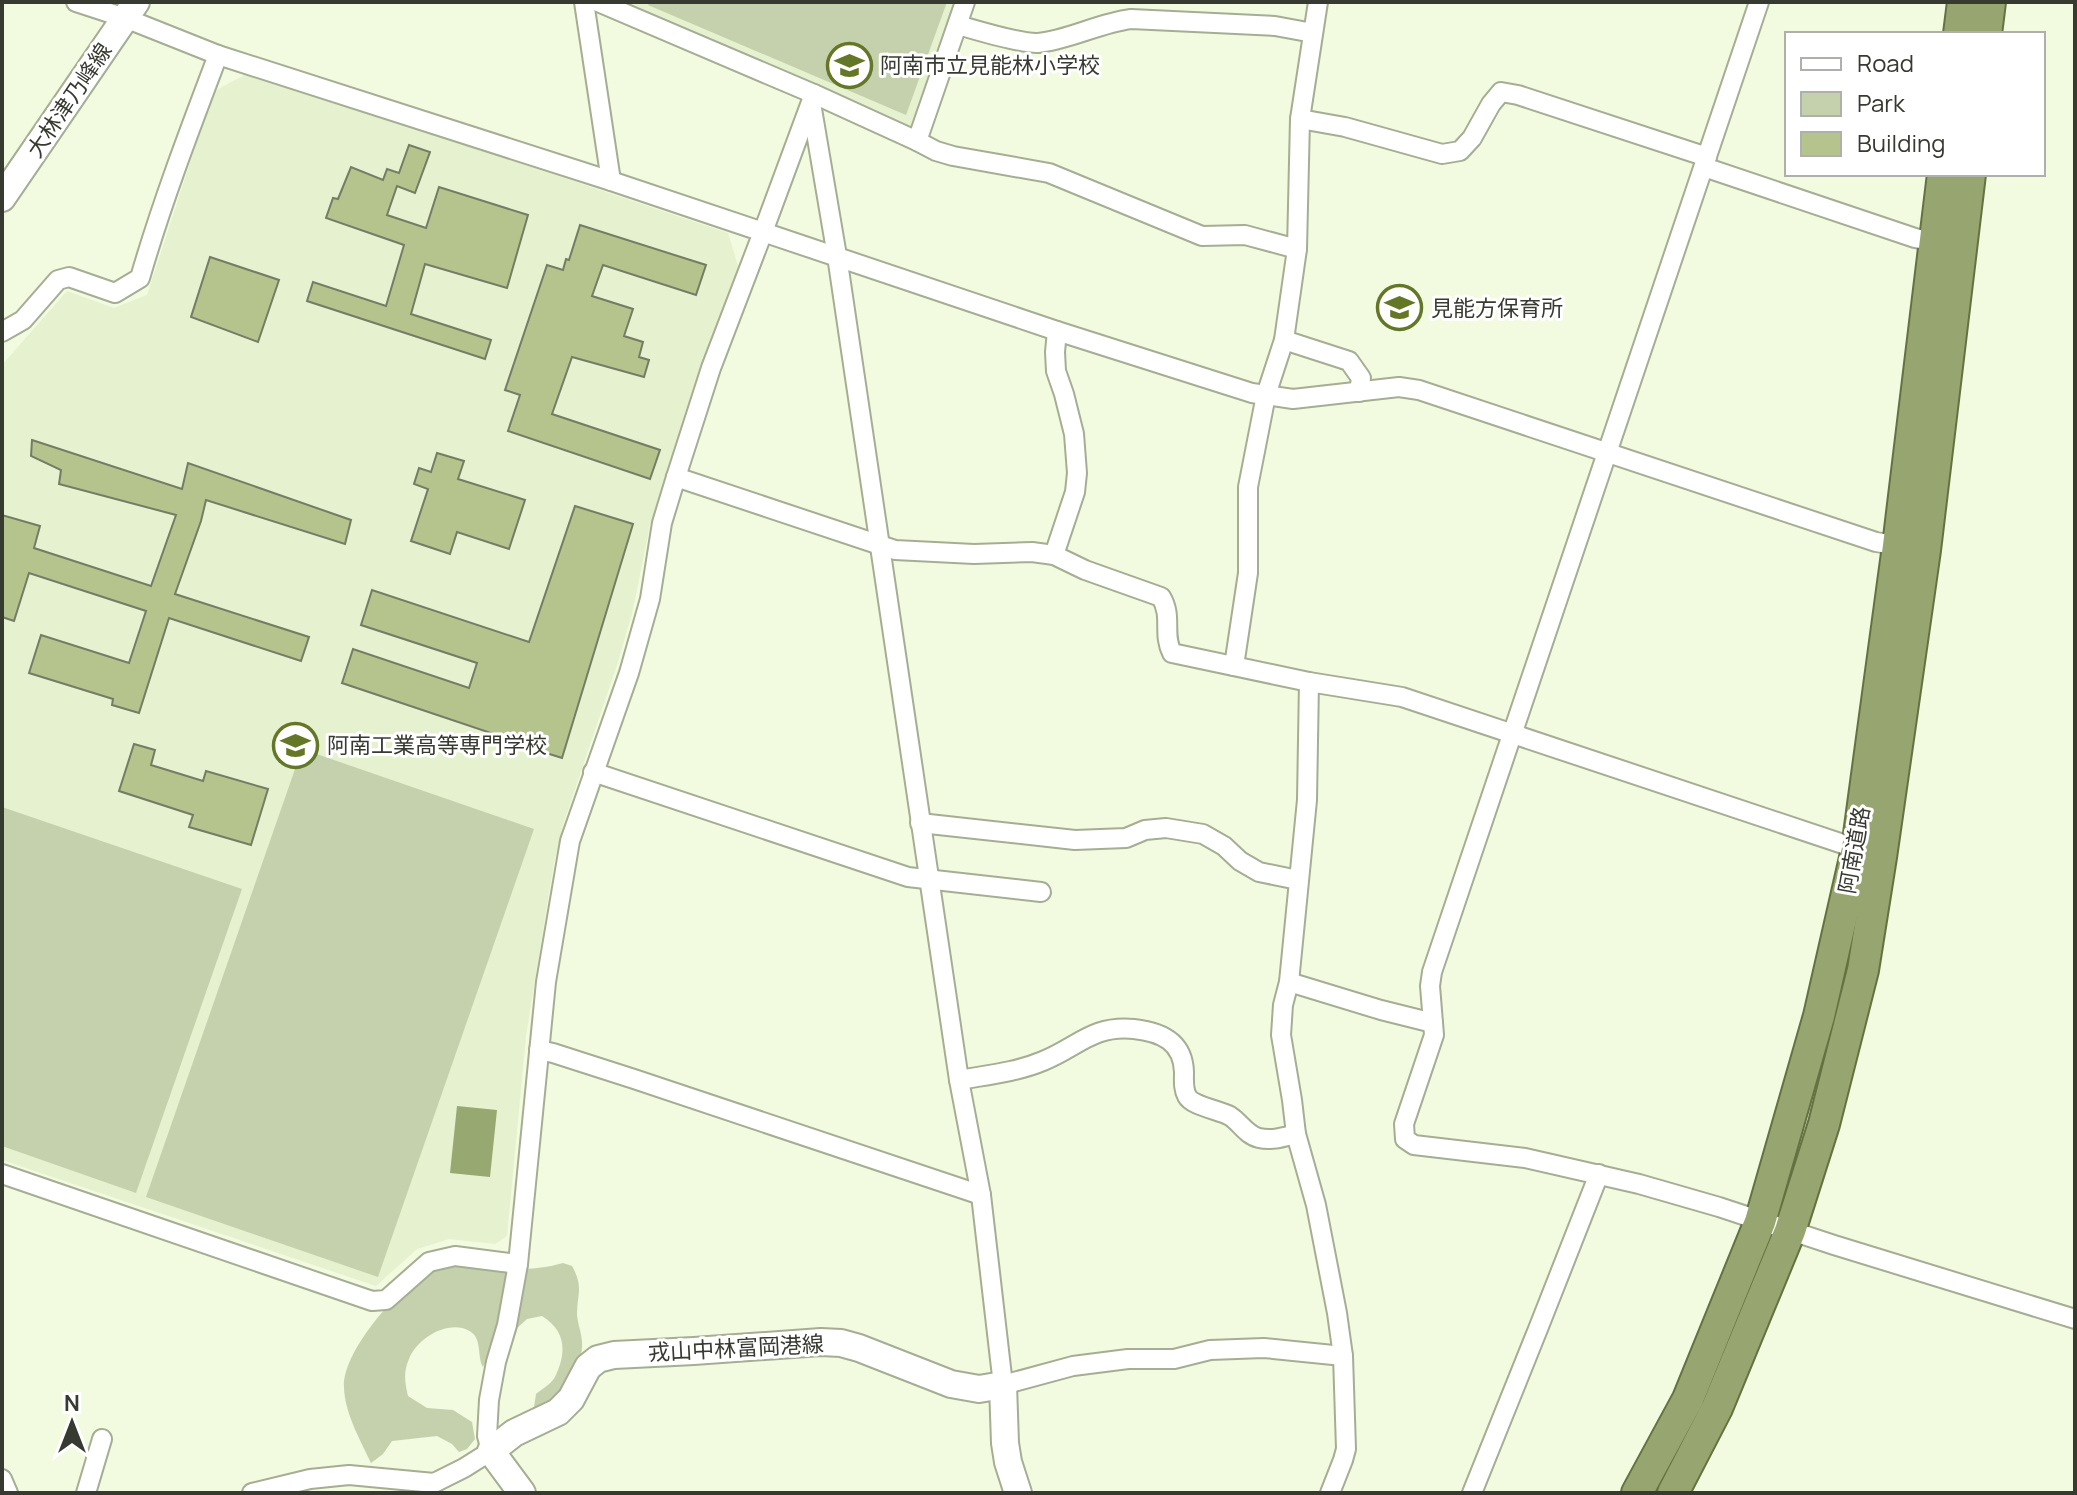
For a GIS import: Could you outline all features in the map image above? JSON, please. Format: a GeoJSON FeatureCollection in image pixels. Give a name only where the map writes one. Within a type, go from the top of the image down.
{"type":"FeatureCollection","features":[{"type":"Feature","properties":{"kind":"highway"},"geometry":{"type":"LineString","coordinates":[[1959,32],[1963,2]]}},
{"type":"Feature","properties":{"kind":"highway"},"geometry":{"type":"LineString","coordinates":[[1986,32],[1990,2]]}},
{"type":"Feature","properties":{"kind":"highway","name":"阿南道路"},"geometry":{"type":"LineString","coordinates":[[1912,548],[1943,176]]}},
{"type":"Feature","properties":{"kind":"highway","name":"阿南道路"},"geometry":{"type":"LineString","coordinates":[[1673,1493],[1717,1408],[1790,1231],[1824,1124],[1863,970],[1869,853],[1970,176]]}},
{"type":"Feature","properties":{"kind":"highway","name":"阿南道路"},"geometry":{"type":"LineString","coordinates":[[1637,1493],[1688,1399],[1760,1222],[1869,853]]}},
{"type":"Feature","properties":{"kind":"main road","name":"大林津乃峰線"},"geometry":{"type":"LineString","coordinates":[[2,198],[131,10]]}},
{"type":"Feature","properties":{"kind":"main road","name":"戎山中林富岡港線"},"geometry":{"type":"LineString","coordinates":[[491,1451],[514,1433],[558,1412],[571,1399],[588,1367],[598,1359],[614,1355],[821,1342],[859,1348],[951,1384],[979,1389],[1003,1385]]}},
{"type":"Feature","properties":{"kind":"main road"},"geometry":{"type":"LineString","coordinates":[[1003,1385],[1005,1443],[1018,1493]]}},
{"type":"Feature","properties":{"kind":"main road"},"geometry":{"type":"LineString","coordinates":[[491,1451],[522,1493]]}},
{"type":"Feature","properties":{"kind":"street"},"geometry":{"type":"LineString","coordinates":[[76,2],[131,10],[218,55],[1252,393],[1293,399],[1399,387],[1419,390],[1876,542],[1912,548]]}},
{"type":"Feature","properties":{"kind":"street"},"geometry":{"type":"LineString","coordinates":[[584,2],[611,181]]}},
{"type":"Feature","properties":{"kind":"street"},"geometry":{"type":"LineString","coordinates":[[598,2],[936,151],[1049,173],[1202,236],[1245,235],[1297,249]]}},
{"type":"Feature","properties":{"kind":"street"},"geometry":{"type":"LineString","coordinates":[[917,141],[965,2]]}},
{"type":"Feature","properties":{"kind":"street"},"geometry":{"type":"LineString","coordinates":[[1234,666],[1248,573],[1248,487],[1266,395],[1284,340],[1297,249],[1300,119],[1318,2]]}},
{"type":"Feature","properties":{"kind":"street"},"geometry":{"type":"LineString","coordinates":[[1759,2],[1432,972],[1430,986],[1434,1035],[1404,1124],[1405,1139],[1414,1145],[1525,1158],[1599,1174],[1719,1207],[2075,1319]]}},
{"type":"Feature","properties":{"kind":"street"},"geometry":{"type":"LineString","coordinates":[[958,25],[1035,43],[1112,21],[1131,19],[1275,26],[1313,33]]}},
{"type":"Feature","properties":{"kind":"street"},"geometry":{"type":"LineString","coordinates":[[2,332],[23,320],[58,280],[69,277],[115,293],[140,278],[218,55]]}},
{"type":"Feature","properties":{"kind":"street"},"geometry":{"type":"LineString","coordinates":[[1300,119],[1345,127],[1442,154],[1460,151],[1472,138],[1501,92],[1518,95],[1915,238],[1935,242]]}},
{"type":"Feature","properties":{"kind":"street"},"geometry":{"type":"LineString","coordinates":[[252,1493],[310,1479],[349,1475],[434,1483],[491,1451],[487,1436],[489,1400],[518,1264],[546,982],[570,841],[629,673],[650,599],[662,523],[711,368],[813,98]]}},
{"type":"Feature","properties":{"kind":"street"},"geometry":{"type":"LineString","coordinates":[[813,98],[959,1080],[981,1195],[1003,1385],[1073,1366],[1128,1359],[1174,1359],[1210,1350],[1264,1348],[1343,1356]]}},
{"type":"Feature","properties":{"kind":"street"},"geometry":{"type":"LineString","coordinates":[[1054,555],[1075,492],[1077,473],[1074,434],[1056,371],[1057,331]]}},
{"type":"Feature","properties":{"kind":"street"},"geometry":{"type":"LineString","coordinates":[[1284,340],[1349,361],[1361,378],[1359,392]]}},
{"type":"Feature","properties":{"kind":"street"},"geometry":{"type":"LineString","coordinates":[[676,477],[895,550],[1054,555],[1085,570],[1161,597],[1167,608],[1167,643],[1172,653],[1309,682],[1402,697],[1869,853]]}},
{"type":"Feature","properties":{"kind":"street"},"geometry":{"type":"LineString","coordinates":[[1309,682],[1307,800],[1281,1035],[1296,1134],[1316,1205],[1343,1356],[1346,1449],[1330,1493]]}},
{"type":"Feature","properties":{"kind":"street"},"geometry":{"type":"LineString","coordinates":[[593,772],[908,877],[1041,892]]}},
{"type":"Feature","properties":{"kind":"street"},"geometry":{"type":"LineString","coordinates":[[920,823],[1075,840],[1126,838],[1145,830],[1166,828],[1203,834],[1259,872],[1298,880]]}},
{"type":"Feature","properties":{"kind":"street"},"geometry":{"type":"LineString","coordinates":[[1289,982],[1433,1023]]}},
{"type":"Feature","properties":{"kind":"street"},"geometry":{"type":"LineString","coordinates":[[959,1080],[1042,1062],[1100,1031],[1136,1029],[1165,1038],[1176,1045],[1184,1060],[1185,1093],[1191,1102],[1232,1117],[1256,1138],[1271,1139],[1296,1134]]}},
{"type":"Feature","properties":{"kind":"street"},"geometry":{"type":"LineString","coordinates":[[539,1050],[981,1195]]}},
{"type":"Feature","properties":{"kind":"street"},"geometry":{"type":"LineString","coordinates":[[2,1174],[372,1301],[386,1300],[429,1262],[455,1256],[518,1264]]}},
{"type":"Feature","properties":{"kind":"street"},"geometry":{"type":"LineString","coordinates":[[1472,1493],[1599,1174]]}},
{"type":"Feature","properties":{"kind":"street"},"geometry":{"type":"LineString","coordinates":[[86,1493],[102,1439]]}},
{"type":"Feature","properties":{"kind":"street"},"geometry":{"type":"LineString","coordinates":[[2,1479],[8,1493]]}},
{"type":"Feature","properties":{"kind":"shaded area","name":"阿南市立見能林小学校"},"geometry":{"type":"Polygon","coordinates":[[[616,2],[956,2],[912,128],[616,2]]]}},
{"type":"Feature","properties":{"kind":"shaded area","name":"阿南工業高等専門学校"},"geometry":{"type":"Polygon","coordinates":[[[250,72],[728,233],[739,269],[650,525],[632,614],[563,825],[553,868],[526,1036],[507,1236],[495,1244],[449,1239],[417,1249],[376,1286],[2,1160],[2,365],[67,291],[114,308],[147,295],[213,92],[250,72]]]}},
{"type":"Feature","properties":{"kind":"shaded area"},"geometry":{"type":"Polygon","coordinates":[[[457,1106],[497,1110],[490,1177],[450,1173],[457,1106]]]}},
{"type":"Feature","properties":{"kind":"green space","name":"阿南市立見能林小学校"},"geometry":{"type":"Polygon","coordinates":[[[650,2],[947,2],[906,115],[648,5],[650,2]]]}},
{"type":"Feature","properties":{"kind":"green space"},"geometry":{"type":"Polygon","coordinates":[[[302,749],[534,829],[378,1277],[146,1197],[302,749]]]}},
{"type":"Feature","properties":{"kind":"green space"},"geometry":{"type":"Polygon","coordinates":[[[2,807],[242,889],[136,1193],[2,1146],[2,807]]]}},
{"type":"Feature","properties":{"kind":"green space"},"geometry":{"type":"Polygon","coordinates":[[[563,1263],[572,1266],[578,1280],[577,1315],[582,1347],[574,1373],[549,1405],[543,1411],[534,1407],[536,1394],[555,1377],[562,1343],[556,1328],[542,1316],[527,1319],[489,1354],[483,1367],[478,1344],[471,1332],[454,1327],[444,1329],[435,1332],[413,1351],[405,1373],[408,1396],[427,1408],[453,1410],[472,1422],[475,1439],[467,1449],[459,1452],[437,1436],[392,1441],[383,1454],[371,1463],[347,1407],[344,1388],[346,1373],[364,1336],[394,1300],[410,1284],[440,1266],[517,1269],[563,1263]]]}},
{"type":"Feature","properties":{"kind":"building"},"geometry":{"type":"Polygon","coordinates":[[[409,145],[430,152],[415,193],[397,186],[387,215],[426,228],[439,187],[528,215],[507,288],[425,264],[411,314],[491,340],[485,359],[307,301],[313,282],[386,306],[404,245],[326,218],[333,198],[338,199],[351,167],[383,180],[387,169],[399,173],[409,145]]]}},
{"type":"Feature","properties":{"kind":"building"},"geometry":{"type":"Polygon","coordinates":[[[580,225],[706,265],[696,295],[603,265],[592,296],[633,309],[624,336],[643,342],[639,357],[649,360],[644,377],[572,357],[552,414],[660,450],[650,479],[508,431],[520,395],[505,390],[547,265],[563,270],[580,225]]]}},
{"type":"Feature","properties":{"kind":"building"},"geometry":{"type":"Polygon","coordinates":[[[210,257],[279,280],[258,342],[191,317],[210,257]]]}},
{"type":"Feature","properties":{"kind":"building"},"geometry":{"type":"Polygon","coordinates":[[[32,440],[182,489],[188,463],[351,520],[345,544],[206,500],[175,594],[309,637],[301,661],[169,618],[139,713],[112,705],[113,699],[29,673],[41,635],[129,663],[146,611],[29,573],[14,621],[2,617],[2,515],[40,526],[34,548],[151,586],[176,515],[59,484],[61,470],[31,456],[32,440]]]}},
{"type":"Feature","properties":{"kind":"building"},"geometry":{"type":"Polygon","coordinates":[[[437,453],[464,461],[458,479],[525,500],[509,549],[457,532],[450,554],[411,541],[428,489],[414,484],[419,468],[431,472],[437,453]]]}},
{"type":"Feature","properties":{"kind":"building"},"geometry":{"type":"Polygon","coordinates":[[[575,506],[633,524],[562,758],[342,683],[353,649],[469,688],[477,663],[361,625],[372,590],[529,642],[575,506]]]}},
{"type":"Feature","properties":{"kind":"building"},"geometry":{"type":"Polygon","coordinates":[[[134,744],[155,750],[151,765],[203,781],[206,771],[268,789],[251,845],[189,827],[193,815],[119,791],[134,744]]]}},
{"type":"Feature","properties":{"kind":"place","name":"阿南市立見能林小学校"},"geometry":{"type":"Point","coordinates":[849,65]}},
{"type":"Feature","properties":{"kind":"place","name":"見能方保育所"},"geometry":{"type":"Point","coordinates":[1400,308]}},
{"type":"Feature","properties":{"kind":"place","name":"阿南工業高等専門学校"},"geometry":{"type":"Point","coordinates":[296,745]}}]}
